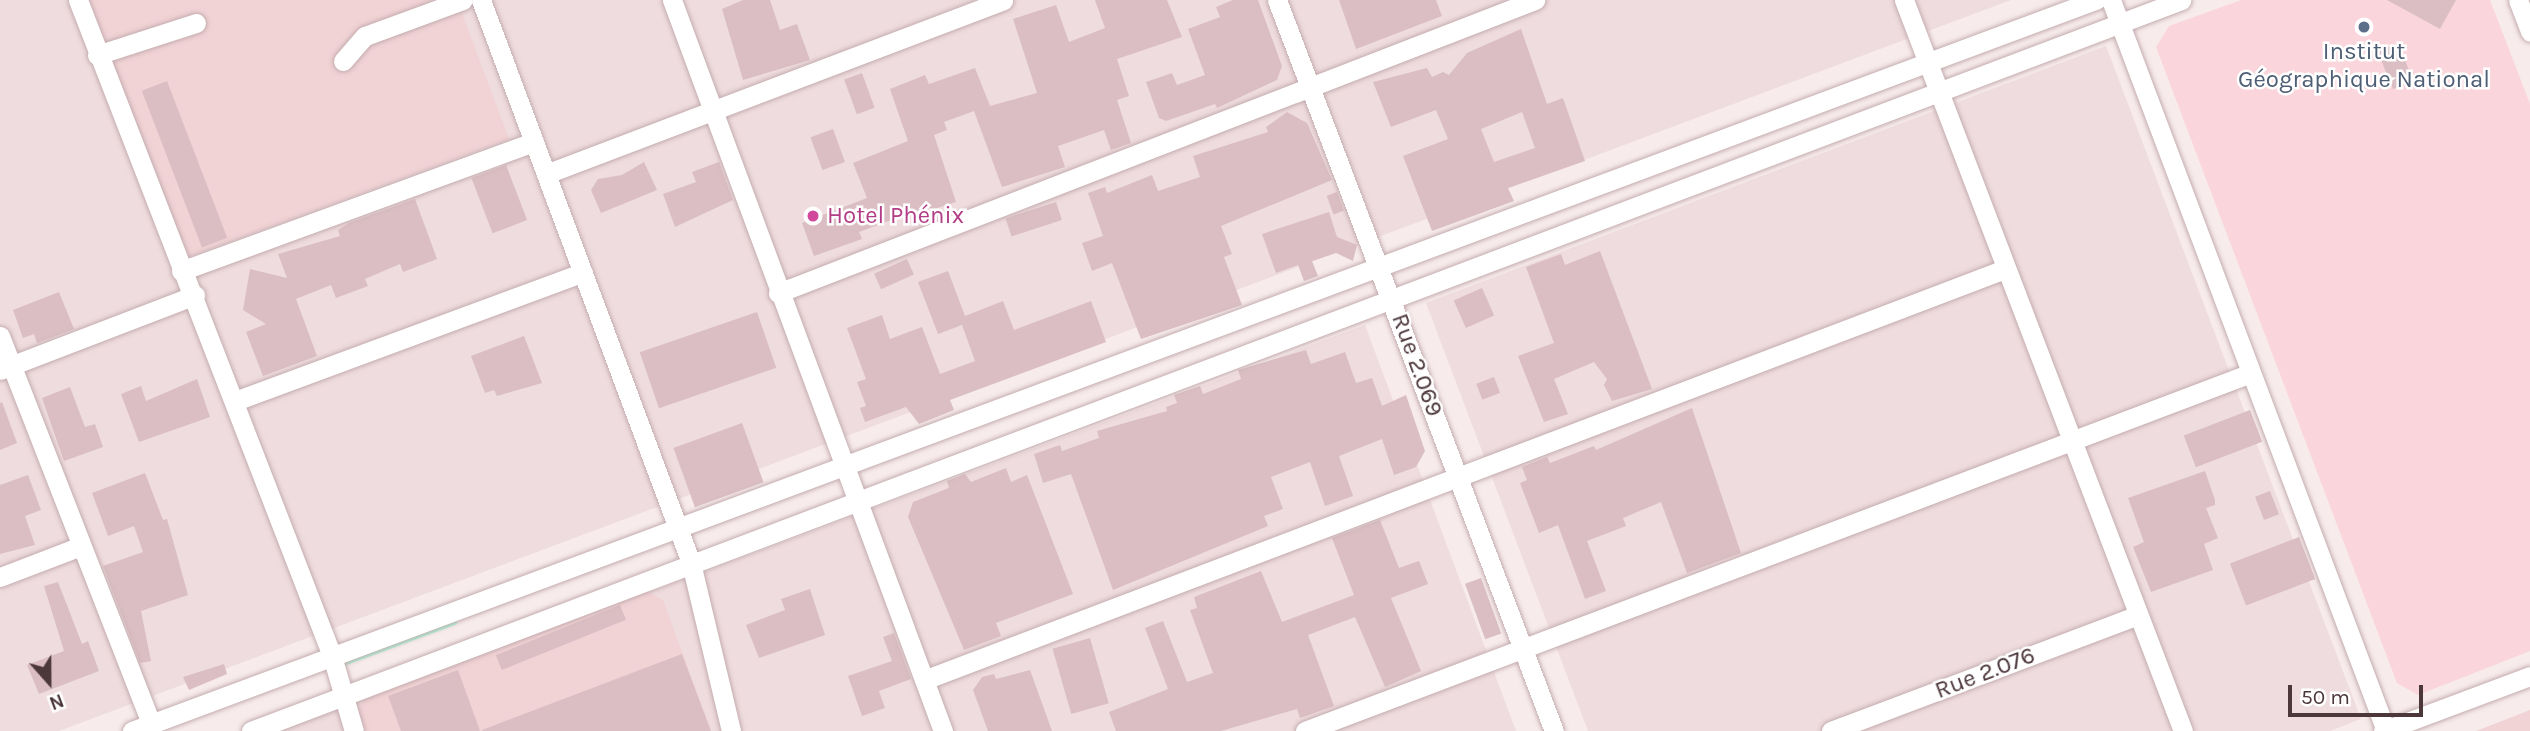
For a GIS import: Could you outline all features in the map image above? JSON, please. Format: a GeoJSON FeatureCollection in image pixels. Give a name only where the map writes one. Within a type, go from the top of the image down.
{"type":"FeatureCollection","features":[{"type":"Feature","properties":{"kind":"street"},"geometry":{"type":"LineString","coordinates":[[78,0],[181,271],[195,295],[332,656],[346,696],[354,731]]}},
{"type":"Feature","properties":{"kind":"street"},"geometry":{"type":"LineString","coordinates":[[343,61],[365,36],[463,0]]}},
{"type":"Feature","properties":{"kind":"street"},"geometry":{"type":"LineString","coordinates":[[481,0],[680,530],[691,563],[730,731]]}},
{"type":"Feature","properties":{"kind":"street"},"geometry":{"type":"LineString","coordinates":[[672,0],[842,467],[943,731]]}},
{"type":"Feature","properties":{"kind":"street"},"geometry":{"type":"LineString","coordinates":[[546,174],[1003,0]]}},
{"type":"Feature","properties":{"kind":"street","name":"Rue 2.069"},"geometry":{"type":"LineString","coordinates":[[1277,0],[1382,266],[1554,731]]}},
{"type":"Feature","properties":{"kind":"street"},"geometry":{"type":"LineString","coordinates":[[778,293],[1535,0]]}},
{"type":"Feature","properties":{"kind":"street"},"geometry":{"type":"LineString","coordinates":[[1905,0],[1938,93],[2183,731]]}},
{"type":"Feature","properties":{"kind":"street"},"geometry":{"type":"LineString","coordinates":[[132,731],[680,530],[842,467],[2096,0]]}},
{"type":"Feature","properties":{"kind":"street"},"geometry":{"type":"LineString","coordinates":[[2111,0],[2385,731],[2530,676]]}},
{"type":"Feature","properties":{"kind":"street"},"geometry":{"type":"LineString","coordinates":[[251,731],[2181,0]]}},
{"type":"Feature","properties":{"kind":"street"},"geometry":{"type":"LineString","coordinates":[[2518,0],[2530,32]]}},
{"type":"Feature","properties":{"kind":"street"},"geometry":{"type":"LineString","coordinates":[[97,55],[196,23]]}},
{"type":"Feature","properties":{"kind":"street"},"geometry":{"type":"LineString","coordinates":[[181,271],[534,142]]}},
{"type":"Feature","properties":{"kind":"street"},"geometry":{"type":"LineString","coordinates":[[924,680],[1458,474],[2006,269]]}},
{"type":"Feature","properties":{"kind":"street"},"geometry":{"type":"LineString","coordinates":[[235,401],[583,272]]}},
{"type":"Feature","properties":{"kind":"street"},"geometry":{"type":"LineString","coordinates":[[6,368],[195,295]]}},
{"type":"Feature","properties":{"kind":"street"},"geometry":{"type":"LineString","coordinates":[[0,336],[6,368],[81,546],[151,724]]}},
{"type":"Feature","properties":{"kind":"street"},"geometry":{"type":"LineString","coordinates":[[1305,731],[2251,373]]}},
{"type":"Feature","properties":{"kind":"street"},"geometry":{"type":"LineString","coordinates":[[0,577],[81,546]]}},
{"type":"Feature","properties":{"kind":"street","name":"Rue 2.076"},"geometry":{"type":"LineString","coordinates":[[1831,731],[2138,615]]}},
{"type":"Feature","properties":{"kind":"shaded area"},"geometry":{"type":"Polygon","coordinates":[[[0,0],[2011,0],[59,731],[0,731],[0,0]]]}},
{"type":"Feature","properties":{"kind":"shaded area"},"geometry":{"type":"Polygon","coordinates":[[[81,0],[457,0],[509,139],[182,259],[81,0]]]}},
{"type":"Feature","properties":{"kind":"shaded area"},"geometry":{"type":"Polygon","coordinates":[[[2241,0],[2490,0],[2530,104],[2530,651],[2418,695],[2397,683],[2156,47],[2169,26],[2241,0]]]}},
{"type":"Feature","properties":{"kind":"shaded area"},"geometry":{"type":"Polygon","coordinates":[[[2106,46],[2361,719],[2330,731],[1588,731],[1426,303],[2106,46]]]}},
{"type":"Feature","properties":{"kind":"shaded area"},"geometry":{"type":"Polygon","coordinates":[[[1365,325],[1516,731],[278,731],[1365,325]]]}},
{"type":"Feature","properties":{"kind":"shaded area"},"geometry":{"type":"Polygon","coordinates":[[[647,591],[663,600],[711,731],[363,731],[356,713],[366,697],[647,591]]]}},
{"type":"Feature","properties":{"kind":"shaded area"},"geometry":{"type":"Polygon","coordinates":[[[2530,710],[2530,731],[2476,731],[2530,710]]]}},
{"type":"Feature","properties":{"kind":"building"},"geometry":{"type":"Polygon","coordinates":[[[743,0],[770,0],[780,30],[797,24],[810,60],[743,80],[722,9],[743,0]]]}},
{"type":"Feature","properties":{"kind":"building"},"geometry":{"type":"Polygon","coordinates":[[[1095,0],[1167,0],[1182,37],[1117,59],[1129,96],[1117,100],[1131,143],[1111,150],[1104,130],[1058,146],[1065,167],[1002,187],[974,111],[944,122],[947,130],[934,135],[956,202],[931,210],[929,206],[859,232],[862,239],[814,256],[802,223],[867,198],[853,163],[908,141],[890,89],[925,75],[929,84],[975,68],[990,106],[1037,93],[1013,19],[1056,5],[1069,42],[1105,28],[1095,0]]]}},
{"type":"Feature","properties":{"kind":"building"},"geometry":{"type":"Polygon","coordinates":[[[1233,0],[1258,0],[1282,66],[1277,80],[1217,108],[1215,104],[1166,121],[1159,118],[1146,82],[1172,73],[1177,85],[1205,75],[1188,29],[1220,17],[1216,7],[1233,0]]]}},
{"type":"Feature","properties":{"kind":"building"},"geometry":{"type":"Polygon","coordinates":[[[1339,0],[1436,0],[1442,16],[1356,49],[1339,0]]]}},
{"type":"Feature","properties":{"kind":"building"},"geometry":{"type":"Polygon","coordinates":[[[2387,0],[2456,0],[2440,29],[2387,0]]]}},
{"type":"Feature","properties":{"kind":"building"},"geometry":{"type":"Polygon","coordinates":[[[1521,29],[1547,104],[1563,98],[1585,161],[1508,188],[1514,201],[1432,231],[1403,156],[1448,139],[1436,110],[1391,127],[1373,82],[1427,68],[1432,77],[1443,72],[1449,75],[1467,53],[1521,29]],[[1522,112],[1481,129],[1494,162],[1535,148],[1522,112]]]}},
{"type":"Feature","properties":{"kind":"building"},"geometry":{"type":"Polygon","coordinates":[[[2398,43],[2413,81],[2393,89],[2378,51],[2398,43]]]}},
{"type":"Feature","properties":{"kind":"building"},"geometry":{"type":"Polygon","coordinates":[[[862,73],[875,108],[857,114],[844,79],[862,73]]]}},
{"type":"Feature","properties":{"kind":"building"},"geometry":{"type":"Polygon","coordinates":[[[167,81],[227,238],[202,248],[142,91],[167,81]]]}},
{"type":"Feature","properties":{"kind":"building"},"geometry":{"type":"Polygon","coordinates":[[[1287,112],[1307,123],[1332,180],[1221,226],[1232,254],[1224,257],[1242,305],[1141,339],[1112,263],[1092,271],[1082,243],[1103,236],[1088,193],[1105,187],[1107,193],[1152,175],[1158,191],[1200,177],[1193,156],[1268,132],[1266,127],[1287,112]]]}},
{"type":"Feature","properties":{"kind":"building"},"geometry":{"type":"Polygon","coordinates":[[[833,129],[845,162],[822,170],[810,137],[833,129]]]}},
{"type":"Feature","properties":{"kind":"building"},"geometry":{"type":"Polygon","coordinates":[[[644,162],[657,190],[601,213],[591,190],[598,179],[622,175],[644,162]]]}},
{"type":"Feature","properties":{"kind":"building"},"geometry":{"type":"Polygon","coordinates":[[[719,162],[733,200],[675,227],[663,194],[696,182],[692,172],[719,162]]]}},
{"type":"Feature","properties":{"kind":"building"},"geometry":{"type":"Polygon","coordinates":[[[506,165],[527,220],[493,233],[471,178],[506,165]]]}},
{"type":"Feature","properties":{"kind":"building"},"geometry":{"type":"Polygon","coordinates":[[[1337,192],[1344,211],[1334,215],[1327,196],[1337,192]]]}},
{"type":"Feature","properties":{"kind":"building"},"geometry":{"type":"Polygon","coordinates":[[[415,199],[437,259],[403,272],[400,264],[365,279],[368,286],[336,298],[331,285],[296,299],[317,356],[263,376],[246,332],[266,324],[243,310],[250,269],[287,278],[278,254],[340,236],[338,230],[349,223],[415,199]]]}},
{"type":"Feature","properties":{"kind":"building"},"geometry":{"type":"Polygon","coordinates":[[[1056,202],[1062,220],[1011,236],[1006,218],[1056,202]]]}},
{"type":"Feature","properties":{"kind":"building"},"geometry":{"type":"Polygon","coordinates":[[[1329,212],[1337,237],[1357,245],[1353,261],[1336,253],[1312,261],[1318,276],[1304,281],[1298,265],[1276,273],[1262,234],[1329,212]]]}},
{"type":"Feature","properties":{"kind":"building"},"geometry":{"type":"Polygon","coordinates":[[[1600,251],[1652,389],[1612,401],[1604,385],[1607,379],[1594,362],[1554,379],[1568,414],[1544,422],[1518,356],[1554,343],[1526,267],[1561,254],[1565,265],[1600,251]]]}},
{"type":"Feature","properties":{"kind":"building"},"geometry":{"type":"Polygon","coordinates":[[[907,259],[914,275],[881,289],[874,274],[907,259]]]}},
{"type":"Feature","properties":{"kind":"building"},"geometry":{"type":"Polygon","coordinates":[[[948,271],[965,316],[1003,301],[1014,330],[1091,301],[1106,342],[950,400],[954,410],[919,424],[906,407],[865,422],[860,408],[866,406],[857,382],[866,379],[847,328],[882,315],[890,339],[922,327],[940,374],[975,361],[962,325],[938,334],[918,282],[948,271]]]}},
{"type":"Feature","properties":{"kind":"building"},"geometry":{"type":"Polygon","coordinates":[[[1482,288],[1494,315],[1466,328],[1454,301],[1482,288]]]}},
{"type":"Feature","properties":{"kind":"building"},"geometry":{"type":"Polygon","coordinates":[[[59,292],[74,329],[37,343],[34,334],[23,338],[13,310],[59,292]]]}},
{"type":"Feature","properties":{"kind":"building"},"geometry":{"type":"Polygon","coordinates":[[[757,312],[776,368],[659,408],[640,352],[757,312]]]}},
{"type":"Feature","properties":{"kind":"building"},"geometry":{"type":"Polygon","coordinates":[[[524,336],[542,383],[497,396],[494,390],[485,393],[471,356],[524,336]]]}},
{"type":"Feature","properties":{"kind":"building"},"geometry":{"type":"Polygon","coordinates":[[[1306,350],[1311,364],[1345,352],[1356,383],[1372,378],[1382,406],[1406,395],[1425,451],[1416,467],[1394,475],[1382,439],[1339,456],[1353,496],[1325,506],[1310,462],[1271,477],[1283,509],[1264,516],[1268,526],[1113,590],[1071,474],[1043,483],[1034,454],[1060,445],[1062,451],[1099,438],[1097,431],[1167,411],[1166,407],[1177,403],[1174,395],[1200,386],[1203,394],[1241,379],[1238,370],[1306,350]]]}},
{"type":"Feature","properties":{"kind":"building"},"geometry":{"type":"Polygon","coordinates":[[[1494,377],[1500,393],[1482,400],[1476,384],[1494,377]]]}},
{"type":"Feature","properties":{"kind":"building"},"geometry":{"type":"Polygon","coordinates":[[[197,379],[210,417],[139,442],[121,394],[141,386],[146,401],[197,379]]]}},
{"type":"Feature","properties":{"kind":"building"},"geometry":{"type":"Polygon","coordinates":[[[70,387],[85,427],[95,424],[103,447],[64,461],[42,398],[70,387]]]}},
{"type":"Feature","properties":{"kind":"building"},"geometry":{"type":"Polygon","coordinates":[[[2,402],[17,443],[0,450],[0,403],[2,402]]]}},
{"type":"Feature","properties":{"kind":"building"},"geometry":{"type":"Polygon","coordinates":[[[1692,408],[1741,553],[1687,573],[1661,502],[1623,518],[1626,526],[1587,541],[1606,591],[1585,599],[1558,525],[1539,533],[1520,483],[1527,480],[1522,467],[1547,457],[1550,463],[1594,446],[1596,450],[1692,408]]]}},
{"type":"Feature","properties":{"kind":"building"},"geometry":{"type":"Polygon","coordinates":[[[2250,410],[2262,442],[2196,467],[2184,435],[2250,410]]]}},
{"type":"Feature","properties":{"kind":"building"},"geometry":{"type":"Polygon","coordinates":[[[742,423],[764,482],[695,507],[673,448],[742,423]]]}},
{"type":"Feature","properties":{"kind":"building"},"geometry":{"type":"Polygon","coordinates":[[[1006,468],[1011,482],[1027,475],[1073,594],[996,623],[1001,636],[964,650],[908,517],[913,502],[949,488],[947,481],[965,474],[971,482],[1006,468]]]}},
{"type":"Feature","properties":{"kind":"building"},"geometry":{"type":"Polygon","coordinates":[[[2205,471],[2215,500],[2215,505],[2206,508],[2218,538],[2204,544],[2213,570],[2151,592],[2133,547],[2144,542],[2128,498],[2205,471]]]}},
{"type":"Feature","properties":{"kind":"building"},"geometry":{"type":"Polygon","coordinates":[[[145,473],[163,520],[167,519],[188,595],[141,611],[151,661],[140,663],[103,566],[143,552],[134,526],[108,536],[92,493],[145,473]]]}},
{"type":"Feature","properties":{"kind":"building"},"geometry":{"type":"Polygon","coordinates":[[[28,475],[41,510],[25,516],[35,545],[0,554],[0,485],[28,475]]]}},
{"type":"Feature","properties":{"kind":"building"},"geometry":{"type":"Polygon","coordinates":[[[2270,491],[2279,514],[2264,520],[2255,497],[2270,491]]]}},
{"type":"Feature","properties":{"kind":"building"},"geometry":{"type":"Polygon","coordinates":[[[1380,520],[1399,568],[1419,561],[1428,584],[1391,598],[1421,671],[1385,687],[1355,617],[1308,635],[1334,706],[1300,718],[1297,709],[1221,731],[1116,731],[1109,712],[1168,689],[1145,628],[1163,621],[1187,682],[1213,673],[1190,610],[1197,608],[1194,597],[1261,571],[1282,622],[1354,595],[1332,538],[1380,520]]]}},
{"type":"Feature","properties":{"kind":"building"},"geometry":{"type":"Polygon","coordinates":[[[2299,537],[2315,579],[2246,606],[2230,564],[2299,537]]]}},
{"type":"Feature","properties":{"kind":"building"},"geometry":{"type":"Polygon","coordinates":[[[1481,578],[1501,633],[1485,639],[1465,584],[1481,578]]]}},
{"type":"Feature","properties":{"kind":"building"},"geometry":{"type":"Polygon","coordinates":[[[58,582],[82,644],[88,641],[99,671],[39,694],[27,665],[64,651],[44,586],[58,582]]]}},
{"type":"Feature","properties":{"kind":"building"},"geometry":{"type":"Polygon","coordinates":[[[810,589],[825,635],[759,658],[746,625],[785,610],[781,599],[810,589]]]}},
{"type":"Feature","properties":{"kind":"building"},"geometry":{"type":"Polygon","coordinates":[[[620,605],[626,620],[502,670],[496,655],[620,605]]]}},
{"type":"Feature","properties":{"kind":"building"},"geometry":{"type":"Polygon","coordinates":[[[894,633],[911,679],[879,691],[885,708],[862,716],[848,676],[892,661],[883,637],[894,633]]]}},
{"type":"Feature","properties":{"kind":"building"},"geometry":{"type":"Polygon","coordinates":[[[1090,638],[1109,703],[1071,714],[1053,649],[1090,638]]]}},
{"type":"Feature","properties":{"kind":"building"},"geometry":{"type":"Polygon","coordinates":[[[682,654],[711,731],[482,730],[682,654]]]}},
{"type":"Feature","properties":{"kind":"building"},"geometry":{"type":"Polygon","coordinates":[[[224,664],[227,674],[189,690],[183,677],[224,664]]]}},
{"type":"Feature","properties":{"kind":"building"},"geometry":{"type":"Polygon","coordinates":[[[458,670],[480,731],[401,731],[388,696],[458,670]]]}},
{"type":"Feature","properties":{"kind":"building"},"geometry":{"type":"Polygon","coordinates":[[[1030,670],[1052,731],[988,731],[973,690],[982,677],[994,674],[996,679],[1030,670]]]}},
{"type":"Feature","properties":{"kind":"waterway"},"geometry":{"type":"LineString","coordinates":[[338,665],[454,622]]}},
{"type":"Feature","properties":{"kind":"place","name":"Institut Géographique National"},"geometry":{"type":"Point","coordinates":[2364,27]}},
{"type":"Feature","properties":{"kind":"place","name":"Hotel Phénix"},"geometry":{"type":"Point","coordinates":[813,216]}}]}
